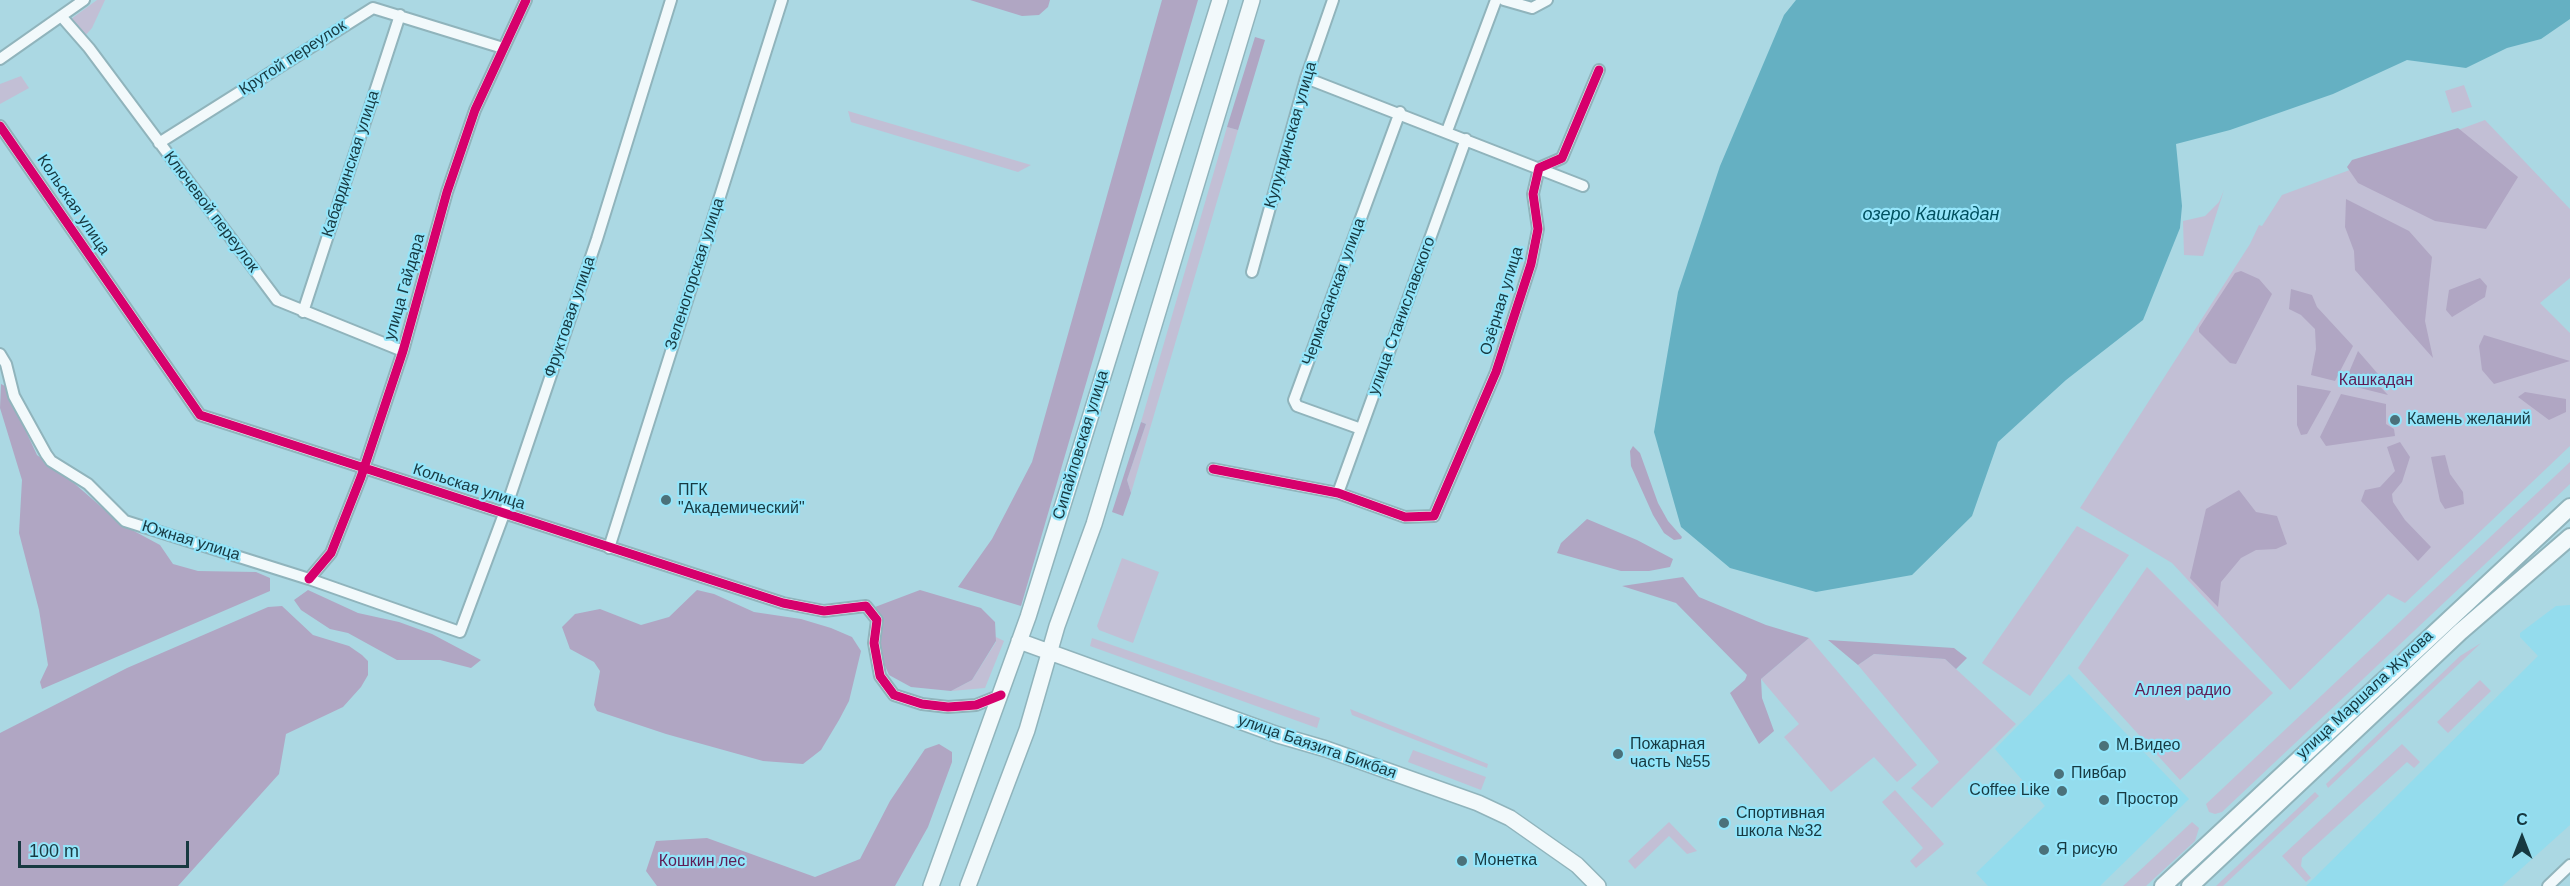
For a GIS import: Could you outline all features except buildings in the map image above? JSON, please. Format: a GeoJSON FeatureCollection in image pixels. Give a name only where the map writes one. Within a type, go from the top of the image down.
{"type":"FeatureCollection","features":[{"type":"Feature","properties":{"kind":"main road","name":"Сипайловская улица"},"geometry":{"type":"LineString","coordinates":[[931,886],[1019,641],[1220,0]]}},
{"type":"Feature","properties":{"kind":"main road"},"geometry":{"type":"LineString","coordinates":[[968,886],[1027,730],[1050,652],[1094,524],[1252,0]]}},
{"type":"Feature","properties":{"kind":"main road","name":"улица Маршала Жукова"},"geometry":{"type":"LineString","coordinates":[[2163,886],[2570,507]]}},
{"type":"Feature","properties":{"kind":"main road","name":"улица Маршала Жукова"},"geometry":{"type":"LineString","coordinates":[[2190,886],[2460,632],[2570,537]]}},
{"type":"Feature","properties":{"kind":"main road","name":"улица Баязита Бикбая"},"geometry":{"type":"LineString","coordinates":[[1019,641],[1278,735],[1326,749],[1478,803],[1510,818],[1576,866],[1598,886]]}},
{"type":"Feature","properties":{"kind":"street"},"geometry":{"type":"LineString","coordinates":[[0,59],[84,0]]}},
{"type":"Feature","properties":{"kind":"street","name":"улица Гайдара"},"geometry":{"type":"LineString","coordinates":[[309,579],[331,553],[364,469],[403,351],[447,192],[475,110],[526,0]]}},
{"type":"Feature","properties":{"kind":"street","name":"Фруктовая улица"},"geometry":{"type":"LineString","coordinates":[[460,632],[504,514],[597,238],[671,0]]}},
{"type":"Feature","properties":{"kind":"street","name":"Зеленогорская улица"},"geometry":{"type":"LineString","coordinates":[[609,548],[782,0]]}},
{"type":"Feature","properties":{"kind":"street","name":"Кулундинская улица"},"geometry":{"type":"LineString","coordinates":[[1252,272],[1306,78],[1333,0]]}},
{"type":"Feature","properties":{"kind":"street"},"geometry":{"type":"LineString","coordinates":[[1447,131],[1496,0]]}},
{"type":"Feature","properties":{"kind":"street"},"geometry":{"type":"LineString","coordinates":[[1504,0],[1532,8],[1546,0]]}},
{"type":"Feature","properties":{"kind":"street","name":"Крутой переулок"},"geometry":{"type":"LineString","coordinates":[[159,143],[373,8],[503,48]]}},
{"type":"Feature","properties":{"kind":"street","name":"Кабардинская улица"},"geometry":{"type":"LineString","coordinates":[[303,312],[399,15]]}},
{"type":"Feature","properties":{"kind":"street","name":"Ключевой переулок"},"geometry":{"type":"LineString","coordinates":[[61,16],[89,48],[277,300],[403,351]]}},
{"type":"Feature","properties":{"kind":"street"},"geometry":{"type":"LineString","coordinates":[[1539,168],[1562,158],[1599,70]]}},
{"type":"Feature","properties":{"kind":"street"},"geometry":{"type":"LineString","coordinates":[[1306,78],[1400,112],[1583,186]]}},
{"type":"Feature","properties":{"kind":"street","name":"Чермасанская улица"},"geometry":{"type":"LineString","coordinates":[[1361,429],[1297,406],[1294,400],[1400,112]]}},
{"type":"Feature","properties":{"kind":"street","name":"Кольская улица"},"geometry":{"type":"LineString","coordinates":[[0,126],[200,415],[783,603],[824,611],[866,606],[877,620],[874,643],[880,676],[894,695],[910,701],[948,707],[976,705],[1001,695]]}},
{"type":"Feature","properties":{"kind":"street","name":"улица Станиславского"},"geometry":{"type":"LineString","coordinates":[[1338,493],[1466,139]]}},
{"type":"Feature","properties":{"kind":"street","name":"Озёрная улица"},"geometry":{"type":"LineString","coordinates":[[1338,493],[1405,517],[1434,516],[1496,372],[1531,264],[1538,229],[1533,194],[1539,168]]}},
{"type":"Feature","properties":{"kind":"street","name":"Южная улица"},"geometry":{"type":"LineString","coordinates":[[0,354],[6,364],[14,396],[51,461],[88,484],[125,521],[309,579],[460,632]]}},
{"type":"Feature","properties":{"kind":"street"},"geometry":{"type":"LineString","coordinates":[[1213,469],[1338,493]]}},
{"type":"Feature","properties":{"kind":"street"},"geometry":{"type":"LineString","coordinates":[[2547,886],[2570,865]]}},
{"type":"Feature","properties":{"kind":"shaded area"},"geometry":{"type":"Polygon","coordinates":[[[2570,605],[2570,825],[2502,886],[2306,886],[2538,656],[2520,637],[2520,633],[2556,606],[2570,605]]]}},
{"type":"Feature","properties":{"kind":"shaded area"},"geometry":{"type":"Polygon","coordinates":[[[2069,674],[2189,799],[2100,886],[1988,886],[1976,873],[2045,806],[1995,749],[2069,674]]]}},
{"type":"Feature","properties":{"kind":"green space"},"geometry":{"type":"Polygon","coordinates":[[[97,0],[105,0],[92,28],[84,37],[71,19],[97,0]]]}},
{"type":"Feature","properties":{"kind":"green space"},"geometry":{"type":"Polygon","coordinates":[[[970,0],[1050,0],[1048,7],[1039,15],[1022,16],[970,0]]]}},
{"type":"Feature","properties":{"kind":"green space"},"geometry":{"type":"Polygon","coordinates":[[[1162,0],[1198,0],[1021,606],[958,587],[992,539],[1032,462],[1162,0]]]}},
{"type":"Feature","properties":{"kind":"green space"},"geometry":{"type":"Polygon","coordinates":[[[1255,37],[1265,40],[1238,130],[1227,127],[1255,37]]]}},
{"type":"Feature","properties":{"kind":"green space"},"geometry":{"type":"Polygon","coordinates":[[[21,76],[29,88],[0,104],[0,84],[21,76]]]}},
{"type":"Feature","properties":{"kind":"green space"},"geometry":{"type":"Polygon","coordinates":[[[2464,85],[2472,107],[2452,113],[2445,91],[2464,85]]]}},
{"type":"Feature","properties":{"kind":"green space"},"geometry":{"type":"Polygon","coordinates":[[[848,111],[1031,165],[1018,172],[851,122],[848,111]]]}},
{"type":"Feature","properties":{"kind":"green space","name":"Кашкадан"},"geometry":{"type":"Polygon","coordinates":[[[2485,120],[2570,209],[2570,278],[2540,303],[2570,333],[2570,446],[2405,603],[2388,594],[2290,690],[2172,563],[2080,508],[2250,244],[2259,225],[2262,226],[2282,195],[2485,120]]]}},
{"type":"Feature","properties":{"kind":"green space"},"geometry":{"type":"Polygon","coordinates":[[[1227,127],[1238,130],[1131,493],[1127,480],[1146,424],[1141,422],[1227,127]]]}},
{"type":"Feature","properties":{"kind":"green space"},"geometry":{"type":"Polygon","coordinates":[[[2458,128],[2518,177],[2486,229],[2435,221],[2358,183],[2347,167],[2352,160],[2458,128]]]}},
{"type":"Feature","properties":{"kind":"green space"},"geometry":{"type":"Polygon","coordinates":[[[2224,190],[2203,256],[2184,255],[2183,221],[2205,216],[2219,202],[2224,190]]]}},
{"type":"Feature","properties":{"kind":"green space"},"geometry":{"type":"Polygon","coordinates":[[[2346,199],[2409,231],[2432,257],[2425,321],[2433,358],[2355,270],[2354,251],[2345,227],[2346,199]]]}},
{"type":"Feature","properties":{"kind":"green space"},"geometry":{"type":"Polygon","coordinates":[[[2241,271],[2259,279],[2272,294],[2236,364],[2230,363],[2199,332],[2199,328],[2235,273],[2241,271]]]}},
{"type":"Feature","properties":{"kind":"green space"},"geometry":{"type":"Polygon","coordinates":[[[2480,278],[2487,286],[2485,297],[2452,317],[2446,310],[2449,290],[2480,278]]]}},
{"type":"Feature","properties":{"kind":"green space"},"geometry":{"type":"Polygon","coordinates":[[[2291,289],[2312,295],[2317,307],[2353,346],[2335,381],[2311,375],[2316,349],[2315,329],[2301,315],[2289,309],[2291,289]]]}},
{"type":"Feature","properties":{"kind":"green space"},"geometry":{"type":"Polygon","coordinates":[[[2484,335],[2570,361],[2494,384],[2482,370],[2479,346],[2484,335]]]}},
{"type":"Feature","properties":{"kind":"green space"},"geometry":{"type":"Polygon","coordinates":[[[2358,351],[2378,374],[2373,379],[2388,395],[2344,384],[2358,351]]]}},
{"type":"Feature","properties":{"kind":"green space"},"geometry":{"type":"Polygon","coordinates":[[[1,384],[5,386],[37,455],[121,524],[160,545],[173,564],[198,571],[256,572],[270,578],[270,591],[42,689],[40,682],[48,665],[39,610],[19,533],[22,480],[0,408],[1,384]]]}},
{"type":"Feature","properties":{"kind":"green space"},"geometry":{"type":"Polygon","coordinates":[[[2297,385],[2331,391],[2307,434],[2301,435],[2297,425],[2297,385]]]}},
{"type":"Feature","properties":{"kind":"green space"},"geometry":{"type":"Polygon","coordinates":[[[2525,392],[2566,399],[2566,412],[2549,420],[2518,397],[2525,392]]]}},
{"type":"Feature","properties":{"kind":"green space"},"geometry":{"type":"Polygon","coordinates":[[[2341,394],[2386,404],[2386,424],[2394,429],[2395,436],[2326,446],[2320,437],[2341,394]]]}},
{"type":"Feature","properties":{"kind":"green space"},"geometry":{"type":"Polygon","coordinates":[[[1141,422],[1146,424],[1127,480],[1131,493],[1123,516],[1112,512],[1141,422]]]}},
{"type":"Feature","properties":{"kind":"green space"},"geometry":{"type":"Polygon","coordinates":[[[2400,442],[2410,457],[2402,482],[2392,494],[2393,502],[2405,520],[2431,547],[2418,561],[2361,501],[2365,490],[2380,487],[2395,471],[2387,447],[2400,442]]]}},
{"type":"Feature","properties":{"kind":"green space"},"geometry":{"type":"Polygon","coordinates":[[[1633,446],[1640,453],[1658,503],[1668,521],[1682,537],[1681,539],[1674,540],[1664,533],[1653,515],[1631,466],[1630,451],[1633,446]]]}},
{"type":"Feature","properties":{"kind":"green space"},"geometry":{"type":"Polygon","coordinates":[[[2445,455],[2450,474],[2463,492],[2464,504],[2445,509],[2440,501],[2431,457],[2445,455]]]}},
{"type":"Feature","properties":{"kind":"green space"},"geometry":{"type":"Polygon","coordinates":[[[2570,462],[2570,484],[2222,812],[2215,814],[2209,812],[2206,804],[2570,462]]]}},
{"type":"Feature","properties":{"kind":"green space"},"geometry":{"type":"Polygon","coordinates":[[[2239,490],[2256,512],[2277,516],[2287,544],[2276,549],[2256,550],[2241,558],[2221,582],[2218,607],[2190,578],[2206,509],[2239,490]]]}},
{"type":"Feature","properties":{"kind":"green space"},"geometry":{"type":"Polygon","coordinates":[[[1587,519],[1637,540],[1673,559],[1670,567],[1649,571],[1621,571],[1557,553],[1561,543],[1587,519]]]}},
{"type":"Feature","properties":{"kind":"green space"},"geometry":{"type":"Polygon","coordinates":[[[2077,526],[2129,555],[2030,696],[1982,663],[2077,526]]]}},
{"type":"Feature","properties":{"kind":"green space"},"geometry":{"type":"Polygon","coordinates":[[[1122,558],[1159,572],[1133,643],[1099,630],[1097,626],[1122,558]]]}},
{"type":"Feature","properties":{"kind":"green space","name":"Аллея радио"},"geometry":{"type":"Polygon","coordinates":[[[2147,567],[2273,693],[2180,780],[2078,668],[2147,567]]]}},
{"type":"Feature","properties":{"kind":"green space"},"geometry":{"type":"Polygon","coordinates":[[[1683,577],[1699,597],[1766,625],[1809,638],[1761,679],[1762,698],[1774,731],[1759,744],[1730,693],[1745,680],[1747,675],[1676,603],[1622,586],[1683,577]]]}},
{"type":"Feature","properties":{"kind":"green space"},"geometry":{"type":"Polygon","coordinates":[[[308,590],[358,613],[399,622],[432,634],[481,660],[471,668],[440,660],[397,660],[348,633],[330,629],[301,610],[294,600],[308,590]]]}},
{"type":"Feature","properties":{"kind":"green space"},"geometry":{"type":"Polygon","coordinates":[[[697,590],[714,594],[754,612],[801,619],[831,628],[852,637],[861,651],[849,701],[821,750],[803,764],[763,761],[666,734],[597,711],[594,705],[600,671],[594,662],[570,649],[562,627],[575,614],[600,609],[641,625],[669,617],[697,590]]]}},
{"type":"Feature","properties":{"kind":"green space"},"geometry":{"type":"Polygon","coordinates":[[[920,590],[981,608],[995,622],[996,641],[972,680],[951,691],[911,687],[889,675],[879,652],[880,615],[875,607],[920,590]]]}},
{"type":"Feature","properties":{"kind":"green space"},"geometry":{"type":"Polygon","coordinates":[[[282,606],[313,635],[349,646],[362,655],[368,661],[368,675],[361,687],[343,707],[286,734],[279,774],[178,886],[0,886],[0,733],[127,668],[268,607],[282,606]]]}},
{"type":"Feature","properties":{"kind":"green space"},"geometry":{"type":"Polygon","coordinates":[[[996,637],[1004,641],[985,688],[951,691],[972,680],[996,642],[996,637]]]}},
{"type":"Feature","properties":{"kind":"green space"},"geometry":{"type":"Polygon","coordinates":[[[1092,638],[1320,718],[1317,728],[1090,646],[1092,638]]]}},
{"type":"Feature","properties":{"kind":"green space"},"geometry":{"type":"Polygon","coordinates":[[[1809,638],[1917,765],[1897,782],[1874,757],[1831,792],[1784,737],[1799,724],[1761,679],[1809,638]]]}},
{"type":"Feature","properties":{"kind":"green space"},"geometry":{"type":"Polygon","coordinates":[[[1828,640],[1954,648],[1967,658],[1956,669],[1945,659],[1874,654],[1858,665],[1828,640]]]}},
{"type":"Feature","properties":{"kind":"green space"},"geometry":{"type":"Polygon","coordinates":[[[2481,643],[2328,788],[2326,784],[2460,656],[2481,643]]]}},
{"type":"Feature","properties":{"kind":"green space"},"geometry":{"type":"Polygon","coordinates":[[[1874,654],[1945,659],[2016,724],[1932,808],[1911,788],[1939,762],[1858,665],[1874,654]]]}},
{"type":"Feature","properties":{"kind":"green space"},"geometry":{"type":"Polygon","coordinates":[[[2480,680],[2491,691],[2448,733],[2437,722],[2480,680]]]}},
{"type":"Feature","properties":{"kind":"green space"},"geometry":{"type":"Polygon","coordinates":[[[1350,709],[1488,764],[1487,768],[1352,715],[1350,709]]]}},
{"type":"Feature","properties":{"kind":"green space","name":"Кошкин лес"},"geometry":{"type":"Polygon","coordinates":[[[939,744],[952,752],[952,762],[928,827],[895,886],[657,886],[646,871],[656,841],[707,838],[815,877],[860,859],[890,801],[925,749],[939,744]]]}},
{"type":"Feature","properties":{"kind":"green space"},"geometry":{"type":"Polygon","coordinates":[[[2402,744],[2420,762],[2414,768],[2407,762],[2302,858],[2301,866],[2311,878],[2306,882],[2282,856],[2402,744]]]}},
{"type":"Feature","properties":{"kind":"green space"},"geometry":{"type":"Polygon","coordinates":[[[1413,750],[1486,777],[1481,790],[1408,762],[1413,750]]]}},
{"type":"Feature","properties":{"kind":"green space"},"geometry":{"type":"Polygon","coordinates":[[[1895,790],[1944,844],[1916,868],[1910,861],[1923,848],[1882,802],[1895,790]]]}},
{"type":"Feature","properties":{"kind":"green space"},"geometry":{"type":"Polygon","coordinates":[[[2315,792],[2319,796],[2223,886],[2216,886],[2315,792]]]}},
{"type":"Feature","properties":{"kind":"green space"},"geometry":{"type":"Polygon","coordinates":[[[1669,822],[1697,851],[1687,854],[1669,836],[1635,869],[1628,861],[1669,822]]]}},
{"type":"Feature","properties":{"kind":"green space"},"geometry":{"type":"Polygon","coordinates":[[[2192,822],[2199,828],[2195,841],[2146,886],[2123,886],[2192,822]]]}},
{"type":"Feature","properties":{"kind":"water","name":"озеро Кашкадан"},"geometry":{"type":"Polygon","coordinates":[[[1796,0],[2570,0],[2570,19],[2541,39],[2507,48],[2466,68],[2407,60],[2333,94],[2230,130],[2176,144],[2182,206],[2180,228],[2143,320],[2066,380],[1998,442],[1972,516],[1912,575],[1816,592],[1730,568],[1681,527],[1654,432],[1678,292],[1720,166],[1784,15],[1796,0]]]}},
{"type":"Feature","properties":{"kind":"cycle path"},"geometry":{"type":"LineString","coordinates":[[309,579],[331,553],[361,477],[403,351],[447,192],[475,110],[526,0]]}},
{"type":"Feature","properties":{"kind":"cycle path"},"geometry":{"type":"LineString","coordinates":[[1213,469],[1338,493],[1405,517],[1434,516],[1496,372],[1531,264],[1538,229],[1533,194],[1539,168],[1562,158],[1599,70]]}},
{"type":"Feature","properties":{"kind":"cycle path"},"geometry":{"type":"LineString","coordinates":[[0,126],[200,415],[783,603],[824,611],[866,606],[877,620],[874,643],[880,676],[894,695],[922,704],[948,707],[976,705],[1001,695]]}},
{"type":"Feature","properties":{"kind":"place","name":"Камень желаний"},"geometry":{"type":"Point","coordinates":[2395,420]}},
{"type":"Feature","properties":{"kind":"place","name":"ПГК \"Академический\""},"geometry":{"type":"Point","coordinates":[666,500]}},
{"type":"Feature","properties":{"kind":"place","name":"М.Видео"},"geometry":{"type":"Point","coordinates":[2104,746]}},
{"type":"Feature","properties":{"kind":"place","name":"Пожарная часть №55"},"geometry":{"type":"Point","coordinates":[1618,754]}},
{"type":"Feature","properties":{"kind":"place","name":"Пивбар"},"geometry":{"type":"Point","coordinates":[2059,774]}},
{"type":"Feature","properties":{"kind":"place","name":"Coffee Like"},"geometry":{"type":"Point","coordinates":[2062,791]}},
{"type":"Feature","properties":{"kind":"place","name":"Простор"},"geometry":{"type":"Point","coordinates":[2104,800]}},
{"type":"Feature","properties":{"kind":"place","name":"Спортивная школа №32"},"geometry":{"type":"Point","coordinates":[1724,823]}},
{"type":"Feature","properties":{"kind":"place","name":"Я рисую"},"geometry":{"type":"Point","coordinates":[2044,850]}},
{"type":"Feature","properties":{"kind":"place","name":"Монетка"},"geometry":{"type":"Point","coordinates":[1462,861]}}]}
